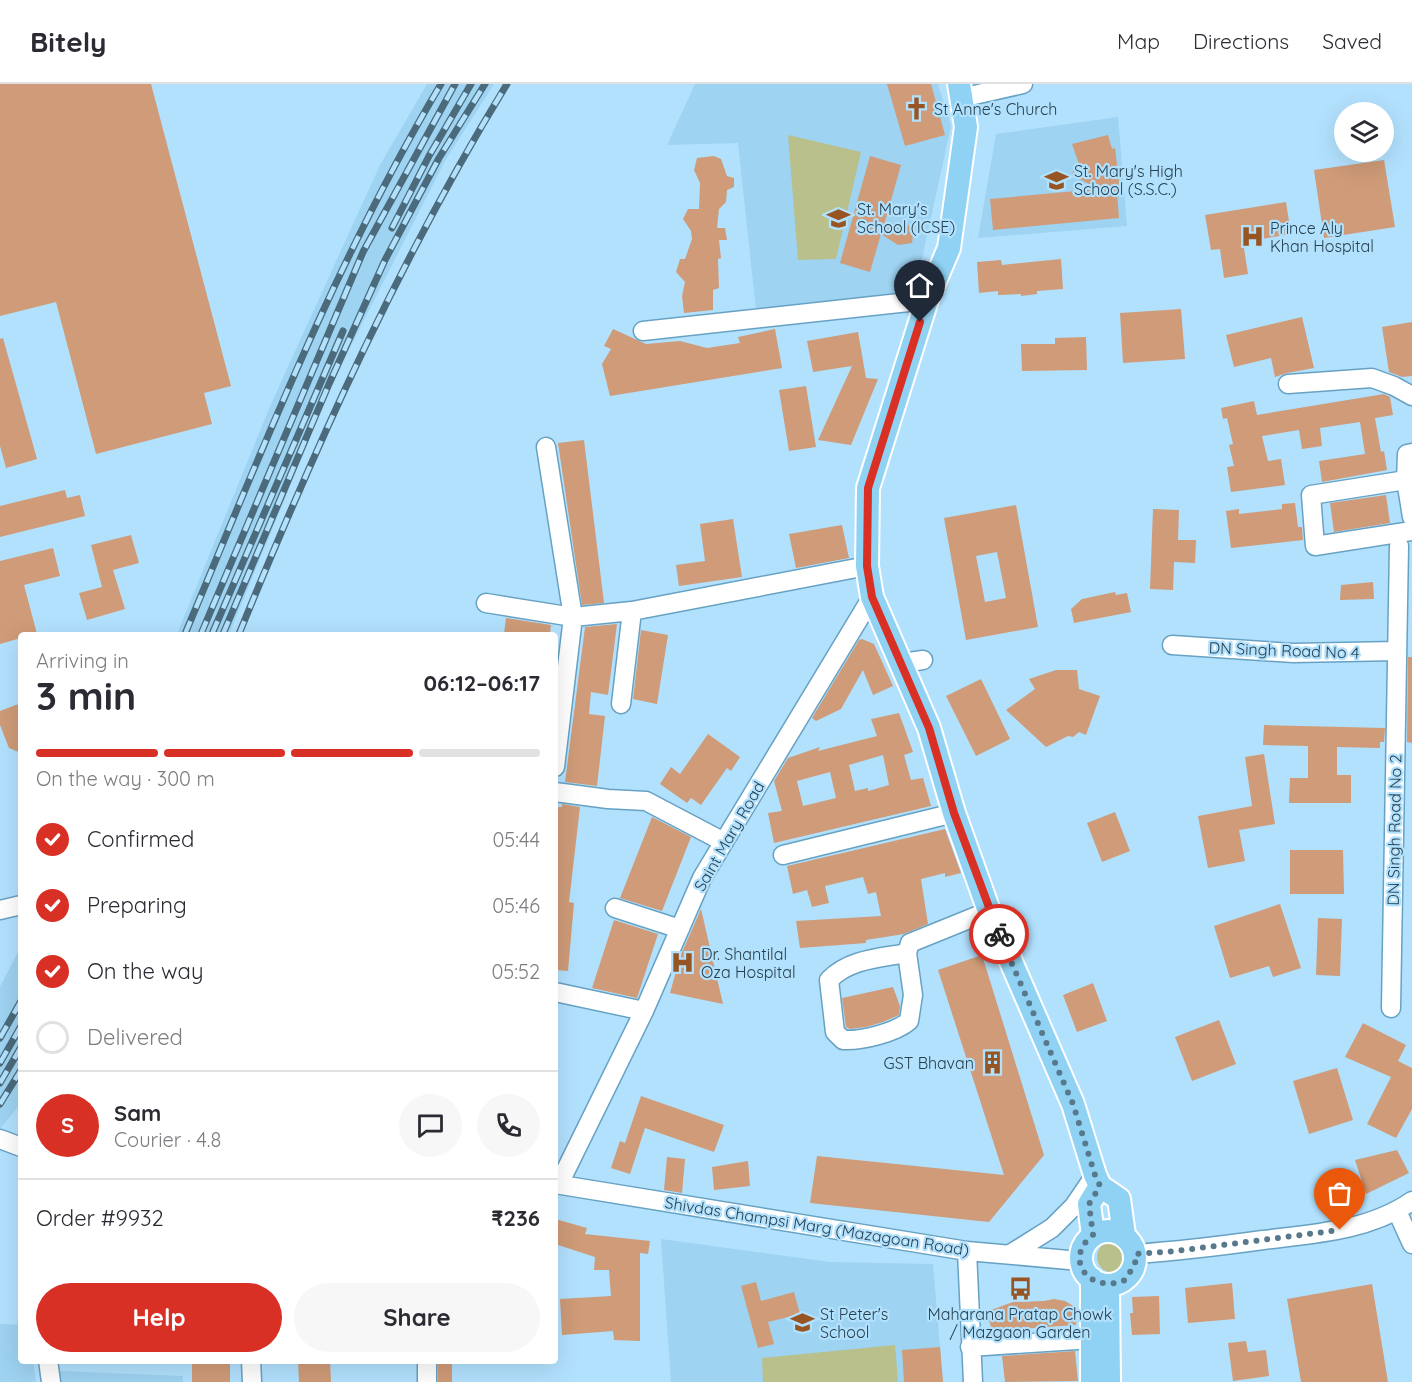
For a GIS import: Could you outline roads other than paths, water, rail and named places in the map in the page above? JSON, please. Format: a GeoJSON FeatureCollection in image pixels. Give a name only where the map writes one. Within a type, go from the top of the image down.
{"type":"FeatureCollection","features":[{"type":"Feature","properties":{"kind":"main road"},"geometry":{"type":"LineString","coordinates":[[960,91],[966,127],[949,248],[927,300],[868,488],[867,566],[872,597],[913,662],[929,728],[954,813],[989,911],[1073,1104],[1098,1181],[1119,1199],[1135,1264],[1125,1280],[1093,1275]]}},
{"type":"Feature","properties":{"kind":"main road"},"geometry":{"type":"LineString","coordinates":[[1093,1235],[1089,1204],[1098,1181]]}},
{"type":"Feature","properties":{"kind":"main road"},"geometry":{"type":"LineString","coordinates":[[1109,1382],[1093,1275],[1082,1248],[1086,1240],[1103,1231],[1113,1231],[1130,1244]]}},
{"type":"Feature","properties":{"kind":"main road"},"geometry":{"type":"LineString","coordinates":[[1092,1382],[1093,1275]]}},
{"type":"Feature","properties":{"kind":"street"},"geometry":{"type":"LineString","coordinates":[[960,91],[1023,84]]}},
{"type":"Feature","properties":{"kind":"street"},"geometry":{"type":"LineString","coordinates":[[643,331],[927,300]]}},
{"type":"Feature","properties":{"kind":"street"},"geometry":{"type":"LineString","coordinates":[[1288,384],[1372,378],[1412,396]]}},
{"type":"Feature","properties":{"kind":"street"},"geometry":{"type":"LineString","coordinates":[[546,447],[573,617],[558,742]]}},
{"type":"Feature","properties":{"kind":"street"},"geometry":{"type":"LineString","coordinates":[[1412,453],[1407,454],[1406,480],[1412,517]]}},
{"type":"Feature","properties":{"kind":"street"},"geometry":{"type":"LineString","coordinates":[[1406,480],[1311,495],[1315,546],[1412,531]]}},
{"type":"Feature","properties":{"kind":"street","name":"DN Singh Road No 2"},"geometry":{"type":"LineString","coordinates":[[1391,1008],[1404,758],[1397,651],[1399,546]]}},
{"type":"Feature","properties":{"kind":"street"},"geometry":{"type":"LineString","coordinates":[[486,603],[573,617],[632,611],[867,566]]}},
{"type":"Feature","properties":{"kind":"street","name":"Saint Mary Road"},"geometry":{"type":"LineString","coordinates":[[558,1182],[644,1011],[702,878],[872,597]]}},
{"type":"Feature","properties":{"kind":"street"},"geometry":{"type":"LineString","coordinates":[[621,704],[632,611]]}},
{"type":"Feature","properties":{"kind":"street","name":"DN Singh Road No 4"},"geometry":{"type":"LineString","coordinates":[[1172,645],[1293,653],[1397,651]]}},
{"type":"Feature","properties":{"kind":"street"},"geometry":{"type":"LineString","coordinates":[[558,792],[645,801],[724,842]]}},
{"type":"Feature","properties":{"kind":"street"},"geometry":{"type":"LineString","coordinates":[[783,855],[954,813]]}},
{"type":"Feature","properties":{"kind":"street"},"geometry":{"type":"LineString","coordinates":[[0,910],[18,906]]}},
{"type":"Feature","properties":{"kind":"street"},"geometry":{"type":"LineString","coordinates":[[615,908],[680,929]]}},
{"type":"Feature","properties":{"kind":"street"},"geometry":{"type":"LineString","coordinates":[[908,953],[849,964],[837,971],[829,980],[835,1032],[843,1040],[852,1041],[900,1029],[909,1021],[913,994],[908,953],[910,943],[989,911]]}},
{"type":"Feature","properties":{"kind":"street"},"geometry":{"type":"LineString","coordinates":[[558,993],[644,1011]]}},
{"type":"Feature","properties":{"kind":"street"},"geometry":{"type":"LineString","coordinates":[[0,1139],[18,1146]]}},
{"type":"Feature","properties":{"kind":"street"},"geometry":{"type":"LineString","coordinates":[[1012,1253],[1052,1228],[1098,1181]]}},
{"type":"Feature","properties":{"kind":"street","name":"Shivdas Champsi Marg (Mazagoan Road)"},"geometry":{"type":"LineString","coordinates":[[558,1184],[966,1251],[1012,1253],[1093,1275]]}},
{"type":"Feature","properties":{"kind":"street"},"geometry":{"type":"LineString","coordinates":[[1130,1244],[1176,1251],[1340,1230],[1405,1206],[1412,1244]]}},
{"type":"Feature","properties":{"kind":"street"},"geometry":{"type":"LineString","coordinates":[[966,1251],[973,1382]]}},
{"type":"Feature","properties":{"kind":"street"},"geometry":{"type":"LineString","coordinates":[[970,1347],[1092,1339]]}},
{"type":"Feature","properties":{"kind":"street"},"geometry":{"type":"LineString","coordinates":[[49,1364],[51,1382]]}},
{"type":"Feature","properties":{"kind":"street"},"geometry":{"type":"LineString","coordinates":[[252,1364],[252,1382]]}},
{"type":"Feature","properties":{"kind":"street"},"geometry":{"type":"LineString","coordinates":[[427,1364],[427,1382]]}},
{"type":"Feature","properties":{"kind":"railway"},"geometry":{"type":"LineString","coordinates":[[186,632],[303,354],[335,285],[403,150],[441,84]]}},
{"type":"Feature","properties":{"kind":"railway"},"geometry":{"type":"LineString","coordinates":[[202,632],[363,252],[455,84]]}},
{"type":"Feature","properties":{"kind":"railway"},"geometry":{"type":"LineString","coordinates":[[392,228],[429,156],[471,84]]}},
{"type":"Feature","properties":{"kind":"railway"},"geometry":{"type":"LineString","coordinates":[[224,632],[329,384],[385,260],[439,158],[485,84]]}},
{"type":"Feature","properties":{"kind":"railway"},"geometry":{"type":"LineString","coordinates":[[240,632],[329,423],[395,285],[468,150],[507,84]]}},
{"type":"Feature","properties":{"kind":"railway"},"geometry":{"type":"LineString","coordinates":[[213,632],[343,331]]}},
{"type":"Feature","properties":{"kind":"railway"},"geometry":{"type":"LineString","coordinates":[[0,1038],[18,1006]]}},
{"type":"Feature","properties":{"kind":"railway"},"geometry":{"type":"LineString","coordinates":[[0,1063],[18,1031]]}},
{"type":"Feature","properties":{"kind":"railway"},"geometry":{"type":"LineString","coordinates":[[0,1083],[18,1052]]}},
{"type":"Feature","properties":{"kind":"railway"},"geometry":{"type":"LineString","coordinates":[[0,1104],[18,1075]]}},
{"type":"Feature","properties":{"kind":"place","name":"St Anne's Church"},"geometry":{"type":"Point","coordinates":[916,109]}},
{"type":"Feature","properties":{"kind":"place","name":"St. Mary's High School (S.S.C.)"},"geometry":{"type":"Point","coordinates":[1056,180]}},
{"type":"Feature","properties":{"kind":"place","name":"St. Mary's School (ICSE)"},"geometry":{"type":"Point","coordinates":[839,218]}},
{"type":"Feature","properties":{"kind":"place","name":"Prince Aly Khan Hospital"},"geometry":{"type":"Point","coordinates":[1252,237]}},
{"type":"Feature","properties":{"kind":"place","name":"Dr. Shantilal Oza Hospital"},"geometry":{"type":"Point","coordinates":[683,963]}},
{"type":"Feature","properties":{"kind":"place","name":"GST Bhavan"},"geometry":{"type":"Point","coordinates":[992,1063]}},
{"type":"Feature","properties":{"kind":"place","name":"Maharana Pratap Chowk / Mazgaon Garden"},"geometry":{"type":"Point","coordinates":[1020,1289]}},
{"type":"Feature","properties":{"kind":"place","name":"St Peter's School"},"geometry":{"type":"Point","coordinates":[802,1323]}}]}
